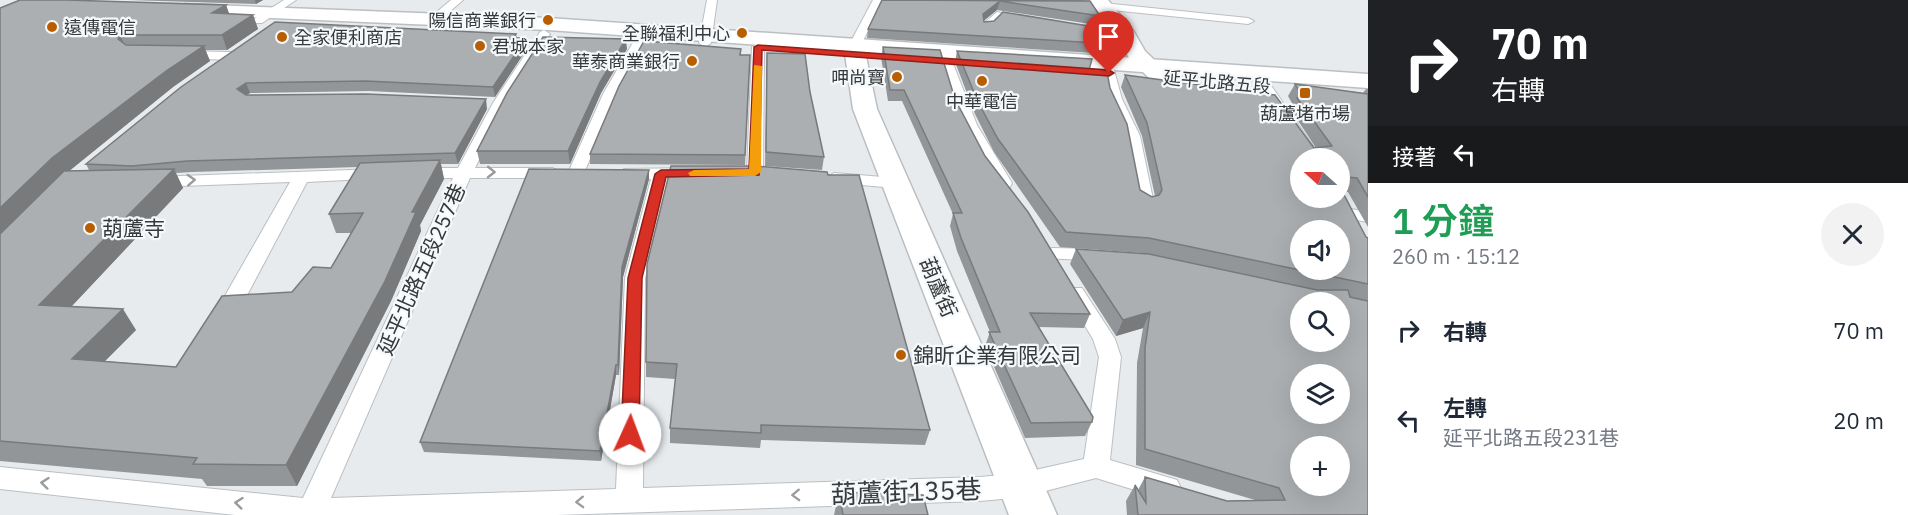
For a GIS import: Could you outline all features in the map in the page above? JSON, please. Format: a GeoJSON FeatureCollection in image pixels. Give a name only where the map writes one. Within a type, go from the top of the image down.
{"type":"FeatureCollection","features":[{"type":"Feature","properties":{"kind":"street"},"geometry":{"type":"LineString","coordinates":[[1102,4],[1127,36],[1136,54],[1155,71],[1368,81]]}},
{"type":"Feature","properties":{"kind":"street","name":"延平北路五段"},"geometry":{"type":"LineString","coordinates":[[166,13],[640,39],[706,39],[758,47],[855,51]]}},
{"type":"Feature","properties":{"kind":"street","name":"延平北路五段"},"geometry":{"type":"LineString","coordinates":[[275,18],[436,18],[855,51],[946,61],[1155,71],[1265,87],[1368,94]]}},
{"type":"Feature","properties":{"kind":"street"},"geometry":{"type":"LineString","coordinates":[[855,51],[1108,68]]}},
{"type":"Feature","properties":{"kind":"street","name":"葫蘆街"},"geometry":{"type":"LineString","coordinates":[[855,51],[865,109],[1028,500]]}},
{"type":"Feature","properties":{"kind":"lane"},"geometry":{"type":"LineString","coordinates":[[436,18],[458,0]]}},
{"type":"Feature","properties":{"kind":"lane"},"geometry":{"type":"LineString","coordinates":[[706,39],[712,0]]}},
{"type":"Feature","properties":{"kind":"lane"},"geometry":{"type":"LineString","coordinates":[[855,51],[878,0]]}},
{"type":"Feature","properties":{"kind":"lane"},"geometry":{"type":"LineString","coordinates":[[1043,0],[1102,4],[1248,21]]}},
{"type":"Feature","properties":{"kind":"lane"},"geometry":{"type":"LineString","coordinates":[[986,27],[998,15],[1127,36]]}},
{"type":"Feature","properties":{"kind":"lane","name":"延平北路五段257巷"},"geometry":{"type":"LineString","coordinates":[[311,511],[494,103],[544,34]]}},
{"type":"Feature","properties":{"kind":"lane"},"geometry":{"type":"LineString","coordinates":[[576,173],[610,94],[640,39]]}},
{"type":"Feature","properties":{"kind":"lane"},"geometry":{"type":"LineString","coordinates":[[755,173],[758,47]]}},
{"type":"Feature","properties":{"kind":"lane"},"geometry":{"type":"LineString","coordinates":[[165,55],[235,53],[204,74]]}},
{"type":"Feature","properties":{"kind":"lane"},"geometry":{"type":"LineString","coordinates":[[946,61],[961,109],[992,167],[1016,198]]}},
{"type":"Feature","properties":{"kind":"lane"},"geometry":{"type":"LineString","coordinates":[[1108,68],[1114,99],[1132,136],[1145,204]]}},
{"type":"Feature","properties":{"kind":"lane"},"geometry":{"type":"LineString","coordinates":[[1265,87],[1307,148]]}},
{"type":"Feature","properties":{"kind":"lane"},"geometry":{"type":"LineString","coordinates":[[138,184],[192,179],[465,171],[708,173]]}},
{"type":"Feature","properties":{"kind":"lane"},"geometry":{"type":"LineString","coordinates":[[628,500],[635,278],[661,174]]}},
{"type":"Feature","properties":{"kind":"lane"},"geometry":{"type":"LineString","coordinates":[[233,301],[301,177]]}},
{"type":"Feature","properties":{"kind":"lane"},"geometry":{"type":"LineString","coordinates":[[813,177],[895,183]]}},
{"type":"Feature","properties":{"kind":"lane"},"geometry":{"type":"LineString","coordinates":[[1349,208],[1360,221]]}},
{"type":"Feature","properties":{"kind":"lane"},"geometry":{"type":"LineString","coordinates":[[1125,258],[1049,249],[1104,339],[1110,357],[1096,467],[1188,494]]}},
{"type":"Feature","properties":{"kind":"lane","name":"葫蘆街135巷"},"geometry":{"type":"LineString","coordinates":[[0,478],[311,511],[980,489],[1028,500],[1096,467]]}},
{"type":"Feature","properties":{"kind":"building"},"geometry":{"type":"Polygon","coordinates":[[[20,0],[226,5],[212,13],[253,15],[222,35],[120,35],[118,39],[126,45],[204,46],[166,71],[52,158],[0,208],[0,8],[20,0]]]}},
{"type":"Feature","properties":{"kind":"building"},"geometry":{"type":"Polygon","coordinates":[[[882,0],[1090,1],[1100,16],[1000,1],[983,14],[984,22],[994,21],[1003,12],[1101,28],[1096,43],[868,29],[882,0]]]}},
{"type":"Feature","properties":{"kind":"building"},"geometry":{"type":"Polygon","coordinates":[[[275,22],[516,34],[513,38],[526,38],[493,87],[366,81],[246,83],[237,89],[246,95],[366,94],[486,99],[455,153],[187,161],[132,166],[86,164],[181,87],[275,22]]]}},
{"type":"Feature","properties":{"kind":"building"},"geometry":{"type":"Polygon","coordinates":[[[543,37],[626,39],[600,82],[568,151],[477,151],[507,93],[543,37]]]}},
{"type":"Feature","properties":{"kind":"building"},"geometry":{"type":"Polygon","coordinates":[[[644,41],[741,49],[740,55],[750,55],[745,155],[590,154],[619,86],[644,41]]]}},
{"type":"Feature","properties":{"kind":"building"},"geometry":{"type":"Polygon","coordinates":[[[883,47],[940,50],[955,99],[985,156],[1028,212],[1090,314],[1030,313],[1093,417],[1092,422],[1031,423],[989,332],[1000,332],[953,213],[962,213],[904,90],[890,90],[883,47]]]}},
{"type":"Feature","properties":{"kind":"building"},"geometry":{"type":"Polygon","coordinates":[[[957,51],[1092,59],[1089,70],[1107,72],[1110,88],[1127,124],[1140,190],[1152,197],[1159,195],[1162,190],[1147,123],[1125,75],[1275,95],[1314,148],[1290,148],[1290,208],[1350,206],[1368,238],[1368,284],[1349,280],[1350,220],[1290,220],[1290,268],[1149,238],[1066,232],[998,139],[978,102],[957,51]]]}},
{"type":"Feature","properties":{"kind":"building"},"geometry":{"type":"Polygon","coordinates":[[[767,53],[805,54],[810,92],[824,157],[766,152],[767,53]]]}},
{"type":"Feature","properties":{"kind":"building"},"geometry":{"type":"Polygon","coordinates":[[[1295,84],[1368,94],[1368,197],[1357,178],[1350,177],[1350,148],[1314,148],[1332,146],[1297,98],[1303,98],[1295,84]]]}},
{"type":"Feature","properties":{"kind":"building"},"geometry":{"type":"Polygon","coordinates":[[[440,160],[412,212],[416,212],[385,281],[286,465],[193,464],[197,458],[0,441],[0,234],[64,171],[174,169],[39,305],[123,309],[72,359],[176,367],[222,296],[292,292],[313,267],[331,268],[363,213],[329,214],[360,163],[440,160]]]}},
{"type":"Feature","properties":{"kind":"building"},"geometry":{"type":"Polygon","coordinates":[[[671,166],[756,166],[827,172],[828,175],[859,175],[930,430],[761,425],[761,433],[670,428],[677,364],[646,362],[647,264],[671,166]]]}},
{"type":"Feature","properties":{"kind":"building"},"geometry":{"type":"Polygon","coordinates":[[[529,169],[649,170],[622,267],[618,365],[616,365],[600,451],[420,442],[529,169]]]}},
{"type":"Feature","properties":{"kind":"building"},"geometry":{"type":"Polygon","coordinates":[[[1076,249],[1149,254],[1317,290],[1348,290],[1349,292],[1290,292],[1290,352],[1350,352],[1350,297],[1368,301],[1368,515],[1138,515],[1135,485],[1146,503],[1145,477],[1227,501],[1285,500],[1279,488],[1145,449],[1145,348],[1150,312],[1123,320],[1076,249]]]}},
{"type":"Feature","properties":{"kind":"building"},"geometry":{"type":"Polygon","coordinates":[[[839,492],[923,495],[928,515],[843,515],[839,492]]]}},
{"type":"Feature","properties":{"kind":"slow traffic"},"geometry":{"type":"LineString","coordinates":[[694,173],[755,172],[758,66]]}},
{"type":"Feature","properties":{"kind":"place","name":"陽信商業銀行"},"geometry":{"type":"Point","coordinates":[548,20]}},
{"type":"Feature","properties":{"kind":"place","name":"遠傳電信"},"geometry":{"type":"Point","coordinates":[52,27]}},
{"type":"Feature","properties":{"kind":"place","name":"全聯福利中心"},"geometry":{"type":"Point","coordinates":[742,33]}},
{"type":"Feature","properties":{"kind":"place","name":"全家便利商店"},"geometry":{"type":"Point","coordinates":[282,37]}},
{"type":"Feature","properties":{"kind":"place","name":"君城本家"},"geometry":{"type":"Point","coordinates":[480,46]}},
{"type":"Feature","properties":{"kind":"place","name":"華泰商業銀行"},"geometry":{"type":"Point","coordinates":[692,61]}},
{"type":"Feature","properties":{"kind":"place","name":"呷尚寶"},"geometry":{"type":"Point","coordinates":[897,77]}},
{"type":"Feature","properties":{"kind":"place","name":"中華電信"},"geometry":{"type":"Point","coordinates":[982,81]}},
{"type":"Feature","properties":{"kind":"place","name":"葫蘆堵市場"},"geometry":{"type":"Point","coordinates":[1305,93]}},
{"type":"Feature","properties":{"kind":"place","name":"葫蘆寺"},"geometry":{"type":"Point","coordinates":[90,228]}},
{"type":"Feature","properties":{"kind":"place","name":"錦昕企業有限公司"},"geometry":{"type":"Point","coordinates":[901,355]}},
{"type":"Feature","properties":{"kind":"route"},"geometry":{"type":"LineString","coordinates":[[630,434],[635,278],[661,174],[755,172],[758,47],[1109,73]]}}]}
